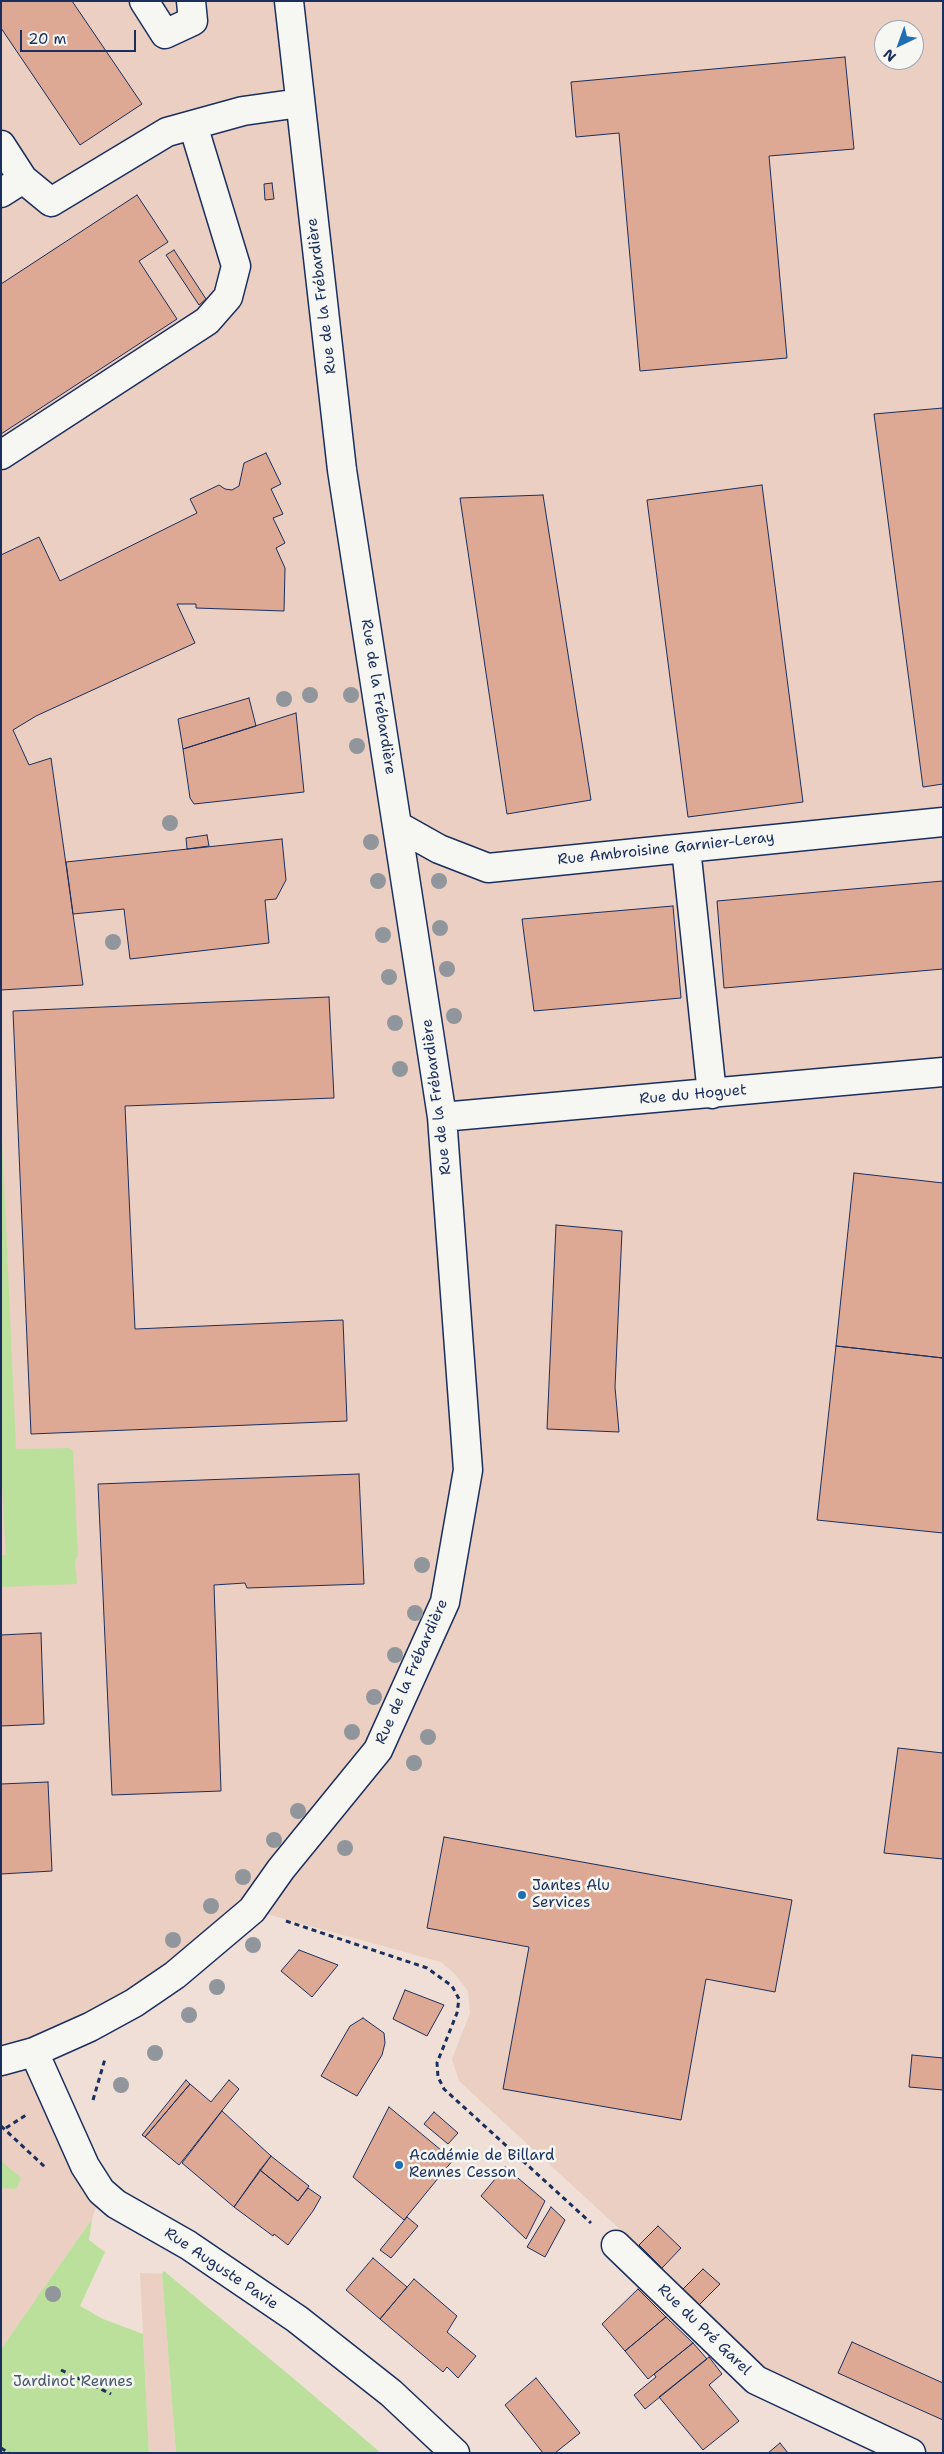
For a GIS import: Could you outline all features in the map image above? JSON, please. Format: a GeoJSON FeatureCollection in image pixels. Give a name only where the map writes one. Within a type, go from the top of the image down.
{"type":"FeatureCollection","features":[{"type":"Feature","properties":{"kind":"street"},"geometry":{"type":"LineString","coordinates":[[144,1],[164,34],[193,21],[190,1]]}},
{"type":"Feature","properties":{"kind":"street","name":"Rue de la Frébardière"},"geometry":{"type":"LineString","coordinates":[[1,2062],[34,2052],[90,2026],[134,2002],[175,1975],[252,1910],[281,1869],[378,1750],[445,1602],[468,1470],[442,1117],[342,470],[289,1]]}},
{"type":"Feature","properties":{"kind":"street"},"geometry":{"type":"LineString","coordinates":[[1,145],[12,186],[51,202],[167,132],[243,111],[300,103]]}},
{"type":"Feature","properties":{"kind":"street"},"geometry":{"type":"LineString","coordinates":[[1,455],[207,322],[228,297],[236,266],[193,125]]}},
{"type":"Feature","properties":{"kind":"street","name":"Rue Ambroisine Garnier-Leray"},"geometry":{"type":"LineString","coordinates":[[398,826],[439,849],[488,868],[943,822]]}},
{"type":"Feature","properties":{"kind":"street"},"geometry":{"type":"LineString","coordinates":[[686,848],[712,1094]]}},
{"type":"Feature","properties":{"kind":"street","name":"Rue du Hoguet"},"geometry":{"type":"LineString","coordinates":[[442,1117],[943,1072]]}},
{"type":"Feature","properties":{"kind":"street","name":"Rue Auguste Pavie"},"geometry":{"type":"LineString","coordinates":[[34,2052],[85,2166],[102,2191],[116,2204],[188,2245],[297,2319],[391,2393],[455,2453]]}},
{"type":"Feature","properties":{"kind":"street","name":"Rue du Pré Garel"},"geometry":{"type":"LineString","coordinates":[[616,2245],[756,2380],[911,2453]]}},
{"type":"Feature","properties":{"kind":"path"},"geometry":{"type":"LineString","coordinates":[[252,1910],[427,1968],[452,1986],[459,1999],[457,2013],[437,2063],[438,2077],[444,2089],[616,2245]]}},
{"type":"Feature","properties":{"kind":"path"},"geometry":{"type":"LineString","coordinates":[[1,2126],[53,2174]]}},
{"type":"Feature","properties":{"kind":"path"},"geometry":{"type":"LineString","coordinates":[[61,2370],[111,2394]]}},
{"type":"Feature","properties":{"kind":"path"},"geometry":{"type":"LineString","coordinates":[[1,2448],[9,2453]]}},
{"type":"Feature","properties":{"kind":"shaded area"},"geometry":{"type":"Polygon","coordinates":[[[1,1],[943,1],[943,2453],[911,2453],[756,2380],[624,2233],[459,2081],[452,2059],[470,2013],[468,1991],[455,1974],[441,1962],[252,1910],[34,2052],[101,2191],[92,2219],[1,2349],[1,1]]]}},
{"type":"Feature","properties":{"kind":"shaded area"},"geometry":{"type":"Polygon","coordinates":[[[140,2273],[162,2274],[176,2453],[149,2453],[140,2273]]]}},
{"type":"Feature","properties":{"kind":"green space"},"geometry":{"type":"Polygon","coordinates":[[[1,1116],[16,1449],[69,1448],[73,1451],[78,1556],[75,1561],[77,1584],[1,1587],[1,1555],[6,1555],[1,1466],[1,1116]]]}},
{"type":"Feature","properties":{"kind":"green space"},"geometry":{"type":"Polygon","coordinates":[[[1,2161],[21,2178],[16,2189],[1,2188],[1,2161]]]}},
{"type":"Feature","properties":{"kind":"green space","name":"Jardinot Rennes"},"geometry":{"type":"Polygon","coordinates":[[[92,2219],[89,2240],[105,2252],[80,2306],[103,2319],[143,2334],[149,2453],[1,2453],[1,2349],[92,2219]]]}},
{"type":"Feature","properties":{"kind":"green space","name":"Jardinot Rennes"},"geometry":{"type":"Polygon","coordinates":[[[164,2271],[381,2453],[176,2453],[162,2274],[164,2271]]]}},
{"type":"Feature","properties":{"kind":"building"},"geometry":{"type":"Polygon","coordinates":[[[1,1],[72,1],[142,104],[80,145],[1,28],[1,1]]]}},
{"type":"Feature","properties":{"kind":"building"},"geometry":{"type":"Polygon","coordinates":[[[845,57],[854,149],[769,156],[787,358],[640,371],[619,133],[576,137],[571,82],[845,57]]]}},
{"type":"Feature","properties":{"kind":"building"},"geometry":{"type":"Polygon","coordinates":[[[272,183],[274,199],[265,200],[264,184],[272,183]]]}},
{"type":"Feature","properties":{"kind":"building"},"geometry":{"type":"Polygon","coordinates":[[[137,195],[168,242],[139,261],[177,319],[1,434],[1,284],[137,195]]]}},
{"type":"Feature","properties":{"kind":"building"},"geometry":{"type":"Polygon","coordinates":[[[174,250],[206,299],[199,305],[166,255],[174,250]]]}},
{"type":"Feature","properties":{"kind":"building"},"geometry":{"type":"Polygon","coordinates":[[[943,408],[943,784],[923,787],[874,414],[943,408]]]}},
{"type":"Feature","properties":{"kind":"building"},"geometry":{"type":"Polygon","coordinates":[[[266,453],[281,484],[271,489],[283,514],[273,518],[285,543],[276,548],[285,568],[284,611],[196,608],[196,604],[177,604],[195,643],[36,716],[13,730],[29,765],[51,758],[83,985],[1,990],[1,555],[39,537],[60,581],[197,513],[190,499],[219,485],[225,489],[232,490],[239,486],[244,463],[266,453]]]}},
{"type":"Feature","properties":{"kind":"building"},"geometry":{"type":"Polygon","coordinates":[[[762,485],[803,802],[688,817],[647,500],[762,485]]]}},
{"type":"Feature","properties":{"kind":"building"},"geometry":{"type":"Polygon","coordinates":[[[543,495],[591,800],[507,814],[460,498],[543,495]]]}},
{"type":"Feature","properties":{"kind":"building"},"geometry":{"type":"Polygon","coordinates":[[[249,698],[256,726],[183,749],[178,719],[249,698]]]}},
{"type":"Feature","properties":{"kind":"building"},"geometry":{"type":"Polygon","coordinates":[[[296,713],[304,792],[194,804],[190,798],[183,749],[296,713]]]}},
{"type":"Feature","properties":{"kind":"building"},"geometry":{"type":"Polygon","coordinates":[[[207,835],[209,846],[187,849],[186,838],[207,835]]]}},
{"type":"Feature","properties":{"kind":"building"},"geometry":{"type":"Polygon","coordinates":[[[282,839],[286,880],[276,899],[265,900],[269,943],[130,959],[124,909],[73,914],[66,862],[282,839]]]}},
{"type":"Feature","properties":{"kind":"building"},"geometry":{"type":"Polygon","coordinates":[[[943,881],[943,969],[724,988],[717,901],[943,881]]]}},
{"type":"Feature","properties":{"kind":"building"},"geometry":{"type":"Polygon","coordinates":[[[673,906],[681,998],[534,1011],[522,919],[673,906]]]}},
{"type":"Feature","properties":{"kind":"building"},"geometry":{"type":"Polygon","coordinates":[[[329,997],[334,1098],[125,1106],[135,1329],[343,1320],[347,1421],[31,1434],[13,1011],[329,997]]]}},
{"type":"Feature","properties":{"kind":"building"},"geometry":{"type":"Polygon","coordinates":[[[854,1173],[943,1183],[943,1358],[836,1346],[854,1173]]]}},
{"type":"Feature","properties":{"kind":"building"},"geometry":{"type":"Polygon","coordinates":[[[556,1225],[622,1231],[615,1387],[619,1432],[547,1429],[556,1225]]]}},
{"type":"Feature","properties":{"kind":"building"},"geometry":{"type":"Polygon","coordinates":[[[836,1346],[943,1358],[943,1533],[817,1520],[836,1346]]]}},
{"type":"Feature","properties":{"kind":"building"},"geometry":{"type":"Polygon","coordinates":[[[359,1474],[364,1584],[247,1588],[245,1583],[214,1585],[221,1791],[112,1795],[98,1484],[359,1474]]]}},
{"type":"Feature","properties":{"kind":"building"},"geometry":{"type":"Polygon","coordinates":[[[41,1633],[44,1724],[1,1726],[1,1635],[41,1633]]]}},
{"type":"Feature","properties":{"kind":"building"},"geometry":{"type":"Polygon","coordinates":[[[898,1748],[943,1753],[943,1859],[884,1853],[898,1748]]]}},
{"type":"Feature","properties":{"kind":"building"},"geometry":{"type":"Polygon","coordinates":[[[48,1782],[52,1871],[1,1874],[1,1784],[48,1782]]]}},
{"type":"Feature","properties":{"kind":"building"},"geometry":{"type":"Polygon","coordinates":[[[444,1837],[792,1900],[775,1992],[706,1979],[681,2120],[503,2089],[529,1947],[427,1928],[444,1837]]]}},
{"type":"Feature","properties":{"kind":"building"},"geometry":{"type":"Polygon","coordinates":[[[299,1950],[338,1965],[312,1997],[281,1971],[299,1950]]]}},
{"type":"Feature","properties":{"kind":"building"},"geometry":{"type":"Polygon","coordinates":[[[405,1990],[444,2005],[427,2036],[393,2019],[405,1990]]]}},
{"type":"Feature","properties":{"kind":"building"},"geometry":{"type":"Polygon","coordinates":[[[363,2018],[384,2033],[385,2043],[382,2055],[357,2096],[321,2076],[350,2026],[363,2018]]]}},
{"type":"Feature","properties":{"kind":"building"},"geometry":{"type":"Polygon","coordinates":[[[912,2055],[943,2058],[943,2090],[909,2087],[912,2055]]]}},
{"type":"Feature","properties":{"kind":"building"},"geometry":{"type":"Polygon","coordinates":[[[186,2080],[190,2084],[145,2137],[142,2135],[186,2080]]]}},
{"type":"Feature","properties":{"kind":"building"},"geometry":{"type":"Polygon","coordinates":[[[229,2080],[239,2089],[179,2165],[145,2137],[190,2084],[211,2102],[229,2080]]]}},
{"type":"Feature","properties":{"kind":"building"},"geometry":{"type":"Polygon","coordinates":[[[389,2107],[453,2160],[404,2220],[353,2177],[389,2107]]]}},
{"type":"Feature","properties":{"kind":"building"},"geometry":{"type":"Polygon","coordinates":[[[222,2111],[271,2156],[234,2207],[182,2163],[222,2111]]]}},
{"type":"Feature","properties":{"kind":"building"},"geometry":{"type":"Polygon","coordinates":[[[434,2112],[458,2133],[448,2144],[424,2124],[434,2112]]]}},
{"type":"Feature","properties":{"kind":"building"},"geometry":{"type":"Polygon","coordinates":[[[271,2156],[309,2186],[298,2201],[260,2170],[271,2156]]]}},
{"type":"Feature","properties":{"kind":"building"},"geometry":{"type":"Polygon","coordinates":[[[505,2167],[545,2201],[526,2239],[481,2196],[505,2167]]]}},
{"type":"Feature","properties":{"kind":"building"},"geometry":{"type":"Polygon","coordinates":[[[260,2170],[298,2201],[308,2188],[321,2197],[288,2245],[234,2207],[260,2170]]]}},
{"type":"Feature","properties":{"kind":"building"},"geometry":{"type":"Polygon","coordinates":[[[551,2207],[565,2220],[545,2257],[527,2247],[551,2207]]]}},
{"type":"Feature","properties":{"kind":"building"},"geometry":{"type":"Polygon","coordinates":[[[407,2217],[418,2226],[391,2258],[380,2250],[407,2217]]]}},
{"type":"Feature","properties":{"kind":"building"},"geometry":{"type":"Polygon","coordinates":[[[658,2226],[681,2248],[662,2268],[639,2245],[658,2226]]]}},
{"type":"Feature","properties":{"kind":"building"},"geometry":{"type":"Polygon","coordinates":[[[373,2258],[407,2287],[380,2319],[346,2290],[373,2258]]]}},
{"type":"Feature","properties":{"kind":"building"},"geometry":{"type":"Polygon","coordinates":[[[703,2269],[720,2284],[699,2305],[683,2289],[703,2269]]]}},
{"type":"Feature","properties":{"kind":"building"},"geometry":{"type":"Polygon","coordinates":[[[414,2279],[457,2316],[447,2332],[476,2356],[458,2378],[447,2367],[443,2372],[380,2319],[414,2279]]]}},
{"type":"Feature","properties":{"kind":"building"},"geometry":{"type":"Polygon","coordinates":[[[638,2289],[666,2317],[625,2351],[602,2324],[638,2289]]]}},
{"type":"Feature","properties":{"kind":"building"},"geometry":{"type":"Polygon","coordinates":[[[666,2317],[693,2343],[648,2379],[625,2351],[666,2317]]]}},
{"type":"Feature","properties":{"kind":"building"},"geometry":{"type":"Polygon","coordinates":[[[852,2342],[943,2383],[943,2420],[838,2373],[852,2342]]]}},
{"type":"Feature","properties":{"kind":"building"},"geometry":{"type":"Polygon","coordinates":[[[693,2343],[707,2359],[645,2409],[634,2395],[656,2377],[654,2374],[693,2343]]]}},
{"type":"Feature","properties":{"kind":"building"},"geometry":{"type":"Polygon","coordinates":[[[709,2357],[722,2374],[709,2385],[739,2421],[703,2450],[659,2397],[709,2357]]]}},
{"type":"Feature","properties":{"kind":"building"},"geometry":{"type":"Polygon","coordinates":[[[536,2378],[580,2433],[555,2453],[543,2453],[505,2405],[536,2378]]]}},
{"type":"Feature","properties":{"kind":"building"},"geometry":{"type":"Polygon","coordinates":[[[780,2443],[788,2453],[768,2453],[780,2443]]]}},
{"type":"Feature","properties":{"kind":"place","name":"Jantes Alu Services"},"geometry":{"type":"Point","coordinates":[522,1895]}},
{"type":"Feature","properties":{"kind":"place","name":"Académie de Billard Rennes Cesson"},"geometry":{"type":"Point","coordinates":[399,2165]}}]}
